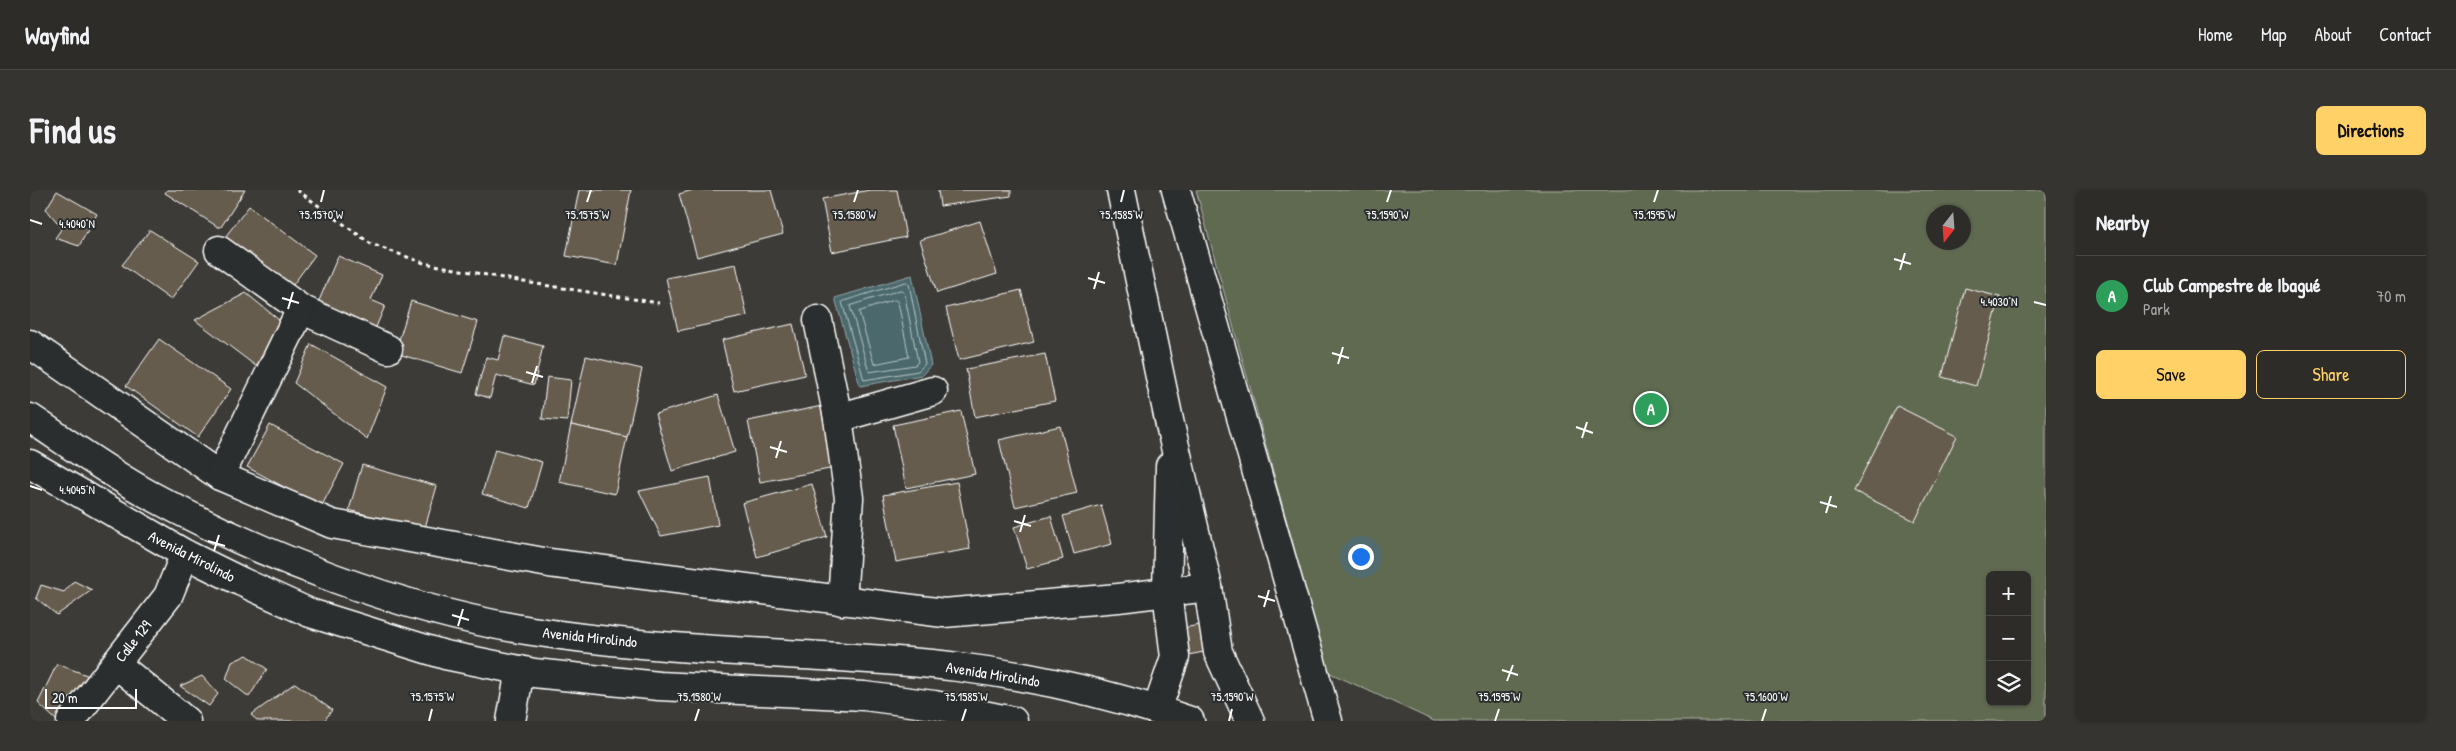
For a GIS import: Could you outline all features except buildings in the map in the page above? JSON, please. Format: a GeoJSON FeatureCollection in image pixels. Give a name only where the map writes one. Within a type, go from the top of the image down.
{"type":"FeatureCollection","features":[{"type":"Feature","properties":{"kind":"street"},"geometry":{"type":"LineString","coordinates":[[1121,190],[1170,425],[1208,587],[1218,652],[1250,721]]}},
{"type":"Feature","properties":{"kind":"street"},"geometry":{"type":"LineString","coordinates":[[1176,190],[1328,721]]}},
{"type":"Feature","properties":{"kind":"street"},"geometry":{"type":"LineString","coordinates":[[219,250],[301,309],[388,349]]}},
{"type":"Feature","properties":{"kind":"street"},"geometry":{"type":"LineString","coordinates":[[220,476],[301,309]]}},
{"type":"Feature","properties":{"kind":"street"},"geometry":{"type":"LineString","coordinates":[[818,320],[838,418],[849,498],[842,601]]}},
{"type":"Feature","properties":{"kind":"street"},"geometry":{"type":"LineString","coordinates":[[30,344],[220,476],[332,524],[550,563],[944,613],[1208,587]]}},
{"type":"Feature","properties":{"kind":"street"},"geometry":{"type":"LineString","coordinates":[[838,418],[933,391]]}},
{"type":"Feature","properties":{"kind":"street","name":"Avenida Mirolindo"},"geometry":{"type":"LineString","coordinates":[[30,418],[147,493],[222,532],[286,560],[451,614],[532,631],[641,643],[957,666],[1014,675],[1092,692],[1190,721]]}},
{"type":"Feature","properties":{"kind":"street"},"geometry":{"type":"LineString","coordinates":[[1157,710],[1175,657],[1168,592],[1170,425]]}},
{"type":"Feature","properties":{"kind":"street","name":"Avenida Mirolindo"},"geometry":{"type":"LineString","coordinates":[[30,464],[185,554],[310,613],[445,655],[520,670],[658,686],[864,696],[934,705],[1014,721]]}},
{"type":"Feature","properties":{"kind":"street","name":"Calle 129"},"geometry":{"type":"LineString","coordinates":[[71,721],[168,596],[185,554]]}},
{"type":"Feature","properties":{"kind":"street"},"geometry":{"type":"LineString","coordinates":[[116,664],[186,721]]}},
{"type":"Feature","properties":{"kind":"street"},"geometry":{"type":"LineString","coordinates":[[510,721],[520,670]]}},
{"type":"Feature","properties":{"kind":"path"},"geometry":{"type":"LineString","coordinates":[[297,190],[371,244],[424,263],[524,282],[659,303]]}},
{"type":"Feature","properties":{"kind":"green space"},"geometry":{"type":"Polygon","coordinates":[[[1196,190],[2046,190],[2046,721],[1434,721],[1328,672],[1196,190]]]}},
{"type":"Feature","properties":{"kind":"water"},"geometry":{"type":"Polygon","coordinates":[[[912,275],[931,365],[922,375],[860,386],[835,298],[912,275]]]}},
{"type":"Feature","properties":{"kind":"place","name":"Club Campestre de Ibagué"},"geometry":{"type":"Point","coordinates":[1651,409]}}]}
